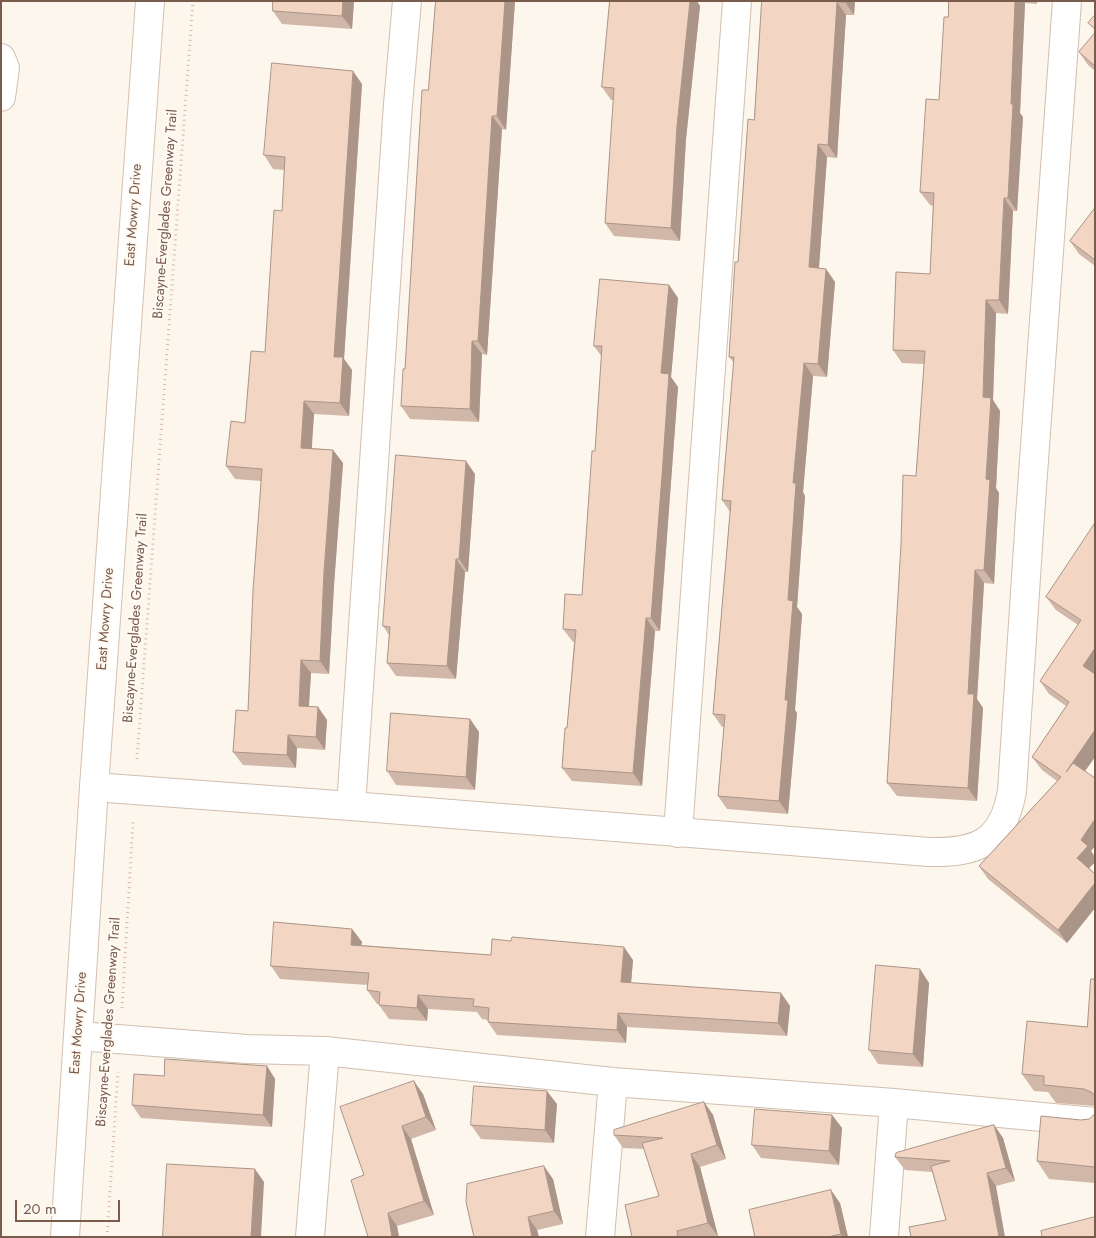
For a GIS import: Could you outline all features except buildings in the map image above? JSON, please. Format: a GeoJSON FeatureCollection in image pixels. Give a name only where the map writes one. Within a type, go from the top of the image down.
{"type":"FeatureCollection","features":[{"type":"Feature","properties":{"kind":"street","name":"East Mowry Drive"},"geometry":{"type":"LineString","coordinates":[[65,1237],[94,787],[150,1]]}},
{"type":"Feature","properties":{"kind":"street"},"geometry":{"type":"LineString","coordinates":[[351,806],[398,104],[407,1]]}},
{"type":"Feature","properties":{"kind":"street"},"geometry":{"type":"LineString","coordinates":[[678,832],[737,1]]}},
{"type":"Feature","properties":{"kind":"street"},"geometry":{"type":"LineString","coordinates":[[94,787],[948,852],[969,850],[987,841],[996,833],[1006,816],[1012,791],[1067,1]]}},
{"type":"Feature","properties":{"kind":"street"},"geometry":{"type":"LineString","coordinates":[[1,58],[5,68],[1,98]]}},
{"type":"Feature","properties":{"kind":"street"},"geometry":{"type":"LineString","coordinates":[[78,1036],[247,1049],[325,1051],[613,1082],[894,1103],[1095,1122]]}},
{"type":"Feature","properties":{"kind":"street"},"geometry":{"type":"LineString","coordinates":[[310,1237],[325,1051]]}},
{"type":"Feature","properties":{"kind":"street"},"geometry":{"type":"LineString","coordinates":[[600,1237],[613,1082]]}},
{"type":"Feature","properties":{"kind":"street"},"geometry":{"type":"LineString","coordinates":[[884,1237],[894,1103]]}},
{"type":"Feature","properties":{"kind":"path","name":"Biscayne-Everglades Greenway Trail"},"geometry":{"type":"LineString","coordinates":[[136,762],[193,1]]}},
{"type":"Feature","properties":{"kind":"path","name":"Biscayne-Everglades Greenway Trail"},"geometry":{"type":"LineString","coordinates":[[106,1237],[120,1039],[132,821]]}}]}
